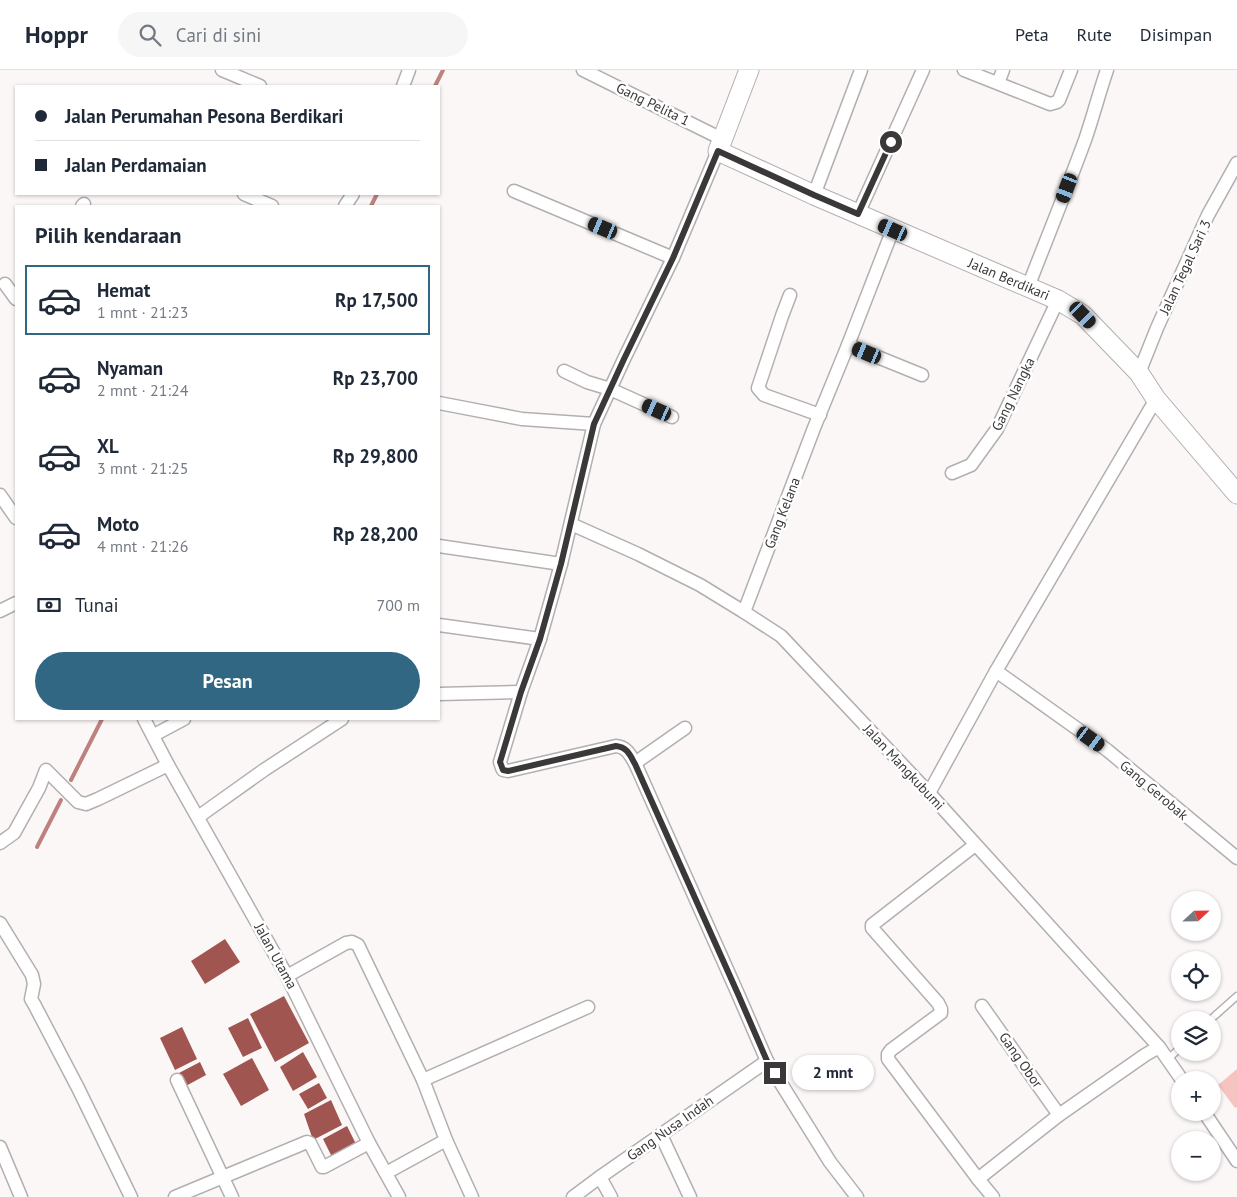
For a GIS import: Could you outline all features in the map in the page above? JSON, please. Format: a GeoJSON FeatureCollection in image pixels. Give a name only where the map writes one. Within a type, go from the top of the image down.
{"type":"FeatureCollection","features":[{"type":"Feature","properties":{"kind":"street"},"geometry":{"type":"LineString","coordinates":[[222,70],[258,85]]}},
{"type":"Feature","properties":{"kind":"street"},"geometry":{"type":"LineString","coordinates":[[403,85],[409,70]]}},
{"type":"Feature","properties":{"kind":"street","name":"Gang Pelita 1"},"geometry":{"type":"LineString","coordinates":[[583,70],[720,145]]}},
{"type":"Feature","properties":{"kind":"street"},"geometry":{"type":"LineString","coordinates":[[749,70],[673,258],[594,424],[561,564],[540,639],[521,692],[500,762],[503,770],[508,771],[616,746],[626,749],[635,764],[767,1061],[830,1162],[857,1197]]}},
{"type":"Feature","properties":{"kind":"street"},"geometry":{"type":"LineString","coordinates":[[814,195],[861,70]]}},
{"type":"Feature","properties":{"kind":"street"},"geometry":{"type":"LineString","coordinates":[[858,214],[923,70]]}},
{"type":"Feature","properties":{"kind":"street"},"geometry":{"type":"LineString","coordinates":[[964,70],[1050,104],[1059,100],[1072,70]]}},
{"type":"Feature","properties":{"kind":"street"},"geometry":{"type":"LineString","coordinates":[[998,83],[1003,70]]}},
{"type":"Feature","properties":{"kind":"street"},"geometry":{"type":"LineString","coordinates":[[1028,287],[1079,155],[1107,70]]}},
{"type":"Feature","properties":{"kind":"street","name":"Jalan Berdikari"},"geometry":{"type":"LineString","coordinates":[[720,145],[814,195],[1058,300],[1083,315],[1139,373],[1156,399],[1237,494]]}},
{"type":"Feature","properties":{"kind":"street","name":"Jalan Tegal Sari 3"},"geometry":{"type":"LineString","coordinates":[[1139,373],[1157,328],[1208,215],[1237,163]]}},
{"type":"Feature","properties":{"kind":"street"},"geometry":{"type":"LineString","coordinates":[[514,191],[673,258]]}},
{"type":"Feature","properties":{"kind":"street"},"geometry":{"type":"LineString","coordinates":[[246,195],[270,205]]}},
{"type":"Feature","properties":{"kind":"street","name":"Gang Kelana"},"geometry":{"type":"LineString","coordinates":[[744,612],[893,230]]}},
{"type":"Feature","properties":{"kind":"street"},"geometry":{"type":"LineString","coordinates":[[5,284],[15,298]]}},
{"type":"Feature","properties":{"kind":"street"},"geometry":{"type":"LineString","coordinates":[[790,295],[758,388],[764,395],[820,416]]}},
{"type":"Feature","properties":{"kind":"street","name":"Gang Nangka"},"geometry":{"type":"LineString","coordinates":[[952,473],[971,464],[997,429],[1058,300]]}},
{"type":"Feature","properties":{"kind":"street"},"geometry":{"type":"LineString","coordinates":[[848,345],[922,375]]}},
{"type":"Feature","properties":{"kind":"street"},"geometry":{"type":"LineString","coordinates":[[564,371],[672,417]]}},
{"type":"Feature","properties":{"kind":"street"},"geometry":{"type":"LineString","coordinates":[[929,793],[996,671],[1156,399]]}},
{"type":"Feature","properties":{"kind":"street"},"geometry":{"type":"LineString","coordinates":[[440,403],[522,419],[594,424]]}},
{"type":"Feature","properties":{"kind":"street"},"geometry":{"type":"LineString","coordinates":[[0,495],[15,517]]}},
{"type":"Feature","properties":{"kind":"street","name":"Jalan Mangkubumi"},"geometry":{"type":"LineString","coordinates":[[571,524],[638,554],[700,585],[781,636],[929,793],[1159,1047],[1176,1071]]}},
{"type":"Feature","properties":{"kind":"street"},"geometry":{"type":"LineString","coordinates":[[440,546],[561,564]]}},
{"type":"Feature","properties":{"kind":"street"},"geometry":{"type":"LineString","coordinates":[[0,611],[15,603]]}},
{"type":"Feature","properties":{"kind":"street"},"geometry":{"type":"LineString","coordinates":[[440,625],[540,639]]}},
{"type":"Feature","properties":{"kind":"street","name":"Gang Gerobak"},"geometry":{"type":"LineString","coordinates":[[996,671],[1107,750],[1237,858]]}},
{"type":"Feature","properties":{"kind":"street"},"geometry":{"type":"LineString","coordinates":[[440,694],[521,692]]}},
{"type":"Feature","properties":{"kind":"street","name":"Jalan Utama"},"geometry":{"type":"LineString","coordinates":[[145,720],[168,765],[288,976],[369,1143],[399,1197]]}},
{"type":"Feature","properties":{"kind":"street"},"geometry":{"type":"LineString","coordinates":[[154,735],[182,720]]}},
{"type":"Feature","properties":{"kind":"street"},"geometry":{"type":"LineString","coordinates":[[198,817],[264,770],[340,720]]}},
{"type":"Feature","properties":{"kind":"street"},"geometry":{"type":"LineString","coordinates":[[635,764],[685,728]]}},
{"type":"Feature","properties":{"kind":"street"},"geometry":{"type":"LineString","coordinates":[[0,843],[14,833],[39,788],[46,770],[78,802],[86,804],[168,765]]}},
{"type":"Feature","properties":{"kind":"street"},"geometry":{"type":"LineString","coordinates":[[975,845],[872,925],[872,928],[938,1003],[941,1009],[941,1013],[891,1050],[888,1054],[888,1059],[993,1197]]}},
{"type":"Feature","properties":{"kind":"street"},"geometry":{"type":"LineString","coordinates":[[0,923],[32,975],[34,984],[31,998],[78,1088],[131,1197]]}},
{"type":"Feature","properties":{"kind":"street"},"geometry":{"type":"LineString","coordinates":[[288,976],[346,942],[358,945],[423,1080],[446,1140],[472,1197]]}},
{"type":"Feature","properties":{"kind":"street","name":"Gang Obor"},"geometry":{"type":"LineString","coordinates":[[982,1006],[1059,1115]]}},
{"type":"Feature","properties":{"kind":"street"},"geometry":{"type":"LineString","coordinates":[[423,1080],[588,1007]]}},
{"type":"Feature","properties":{"kind":"street"},"geometry":{"type":"LineString","coordinates":[[978,1179],[1059,1115],[1159,1047]]}},
{"type":"Feature","properties":{"kind":"street","name":"Gang Nusa Indah"},"geometry":{"type":"LineString","coordinates":[[574,1197],[767,1061]]}},
{"type":"Feature","properties":{"kind":"street"},"geometry":{"type":"LineString","coordinates":[[177,1080],[232,1197]]}},
{"type":"Feature","properties":{"kind":"street"},"geometry":{"type":"LineString","coordinates":[[1210,1121],[1237,1161]]}},
{"type":"Feature","properties":{"kind":"street"},"geometry":{"type":"LineString","coordinates":[[661,1135],[690,1197]]}},
{"type":"Feature","properties":{"kind":"street"},"geometry":{"type":"LineString","coordinates":[[386,1173],[446,1140]]}},
{"type":"Feature","properties":{"kind":"street"},"geometry":{"type":"LineString","coordinates":[[175,1197],[307,1142],[310,1143],[322,1167],[369,1143]]}},
{"type":"Feature","properties":{"kind":"street"},"geometry":{"type":"LineString","coordinates":[[0,1147],[21,1197]]}},
{"type":"Feature","properties":{"kind":"street"},"geometry":{"type":"LineString","coordinates":[[600,1177],[611,1197]]}},
{"type":"Feature","properties":{"kind":"lane"},"geometry":{"type":"LineString","coordinates":[[1220,1011],[1237,996]]}},
{"type":"Feature","properties":{"kind":"lane"},"geometry":{"type":"LineString","coordinates":[[1168,1059],[1171,1056]]}},
{"type":"Feature","properties":{"kind":"shaded area"},"geometry":{"type":"Polygon","coordinates":[[[1237,1069],[1237,1107],[1235,1108],[1221,1089],[1221,1082],[1237,1069]]]}},
{"type":"Feature","properties":{"kind":"building"},"geometry":{"type":"Polygon","coordinates":[[[225,939],[240,962],[205,984],[191,961],[225,939]]]}},
{"type":"Feature","properties":{"kind":"building"},"geometry":{"type":"Polygon","coordinates":[[[284,996],[309,1043],[275,1062],[250,1014],[284,996]]]}},
{"type":"Feature","properties":{"kind":"building"},"geometry":{"type":"Polygon","coordinates":[[[248,1018],[262,1048],[243,1057],[228,1028],[248,1018]]]}},
{"type":"Feature","properties":{"kind":"building"},"geometry":{"type":"Polygon","coordinates":[[[182,1027],[197,1059],[175,1070],[160,1038],[182,1027]]]}},
{"type":"Feature","properties":{"kind":"building"},"geometry":{"type":"Polygon","coordinates":[[[303,1052],[317,1077],[293,1091],[280,1067],[303,1052]]]}},
{"type":"Feature","properties":{"kind":"building"},"geometry":{"type":"Polygon","coordinates":[[[252,1058],[269,1090],[241,1106],[223,1074],[252,1058]]]}},
{"type":"Feature","properties":{"kind":"building"},"geometry":{"type":"Polygon","coordinates":[[[200,1062],[206,1075],[184,1087],[177,1074],[200,1062]]]}},
{"type":"Feature","properties":{"kind":"building"},"geometry":{"type":"Polygon","coordinates":[[[319,1083],[327,1098],[308,1109],[299,1094],[319,1083]]]}},
{"type":"Feature","properties":{"kind":"building"},"geometry":{"type":"Polygon","coordinates":[[[331,1100],[342,1125],[313,1140],[304,1114],[331,1100]]]}},
{"type":"Feature","properties":{"kind":"building"},"geometry":{"type":"Polygon","coordinates":[[[347,1126],[356,1144],[332,1157],[323,1139],[347,1126]]]}},
{"type":"Feature","properties":{"kind":"waterway"},"geometry":{"type":"LineString","coordinates":[[436,85],[443,70]]}},
{"type":"Feature","properties":{"kind":"waterway"},"geometry":{"type":"LineString","coordinates":[[372,205],[376,195]]}},
{"type":"Feature","properties":{"kind":"waterway"},"geometry":{"type":"LineString","coordinates":[[71,780],[101,720]]}},
{"type":"Feature","properties":{"kind":"waterway"},"geometry":{"type":"LineString","coordinates":[[37,847],[61,800]]}},
{"type":"Feature","properties":{"kind":"route"},"geometry":{"type":"LineString","coordinates":[[775,1073],[767,1061],[635,764],[626,749],[616,746],[508,771],[503,770],[500,762],[521,692],[540,639],[561,564],[594,424],[673,258],[718,151],[858,214],[891,142]]}}]}
